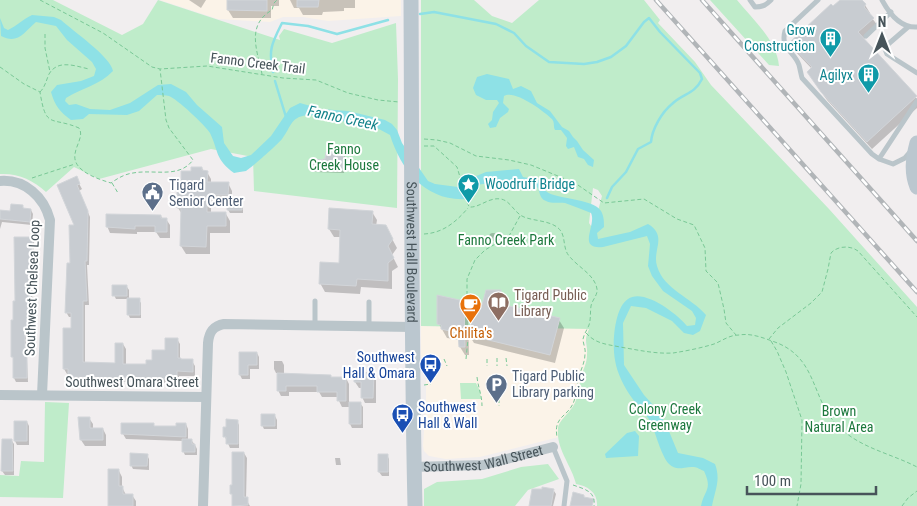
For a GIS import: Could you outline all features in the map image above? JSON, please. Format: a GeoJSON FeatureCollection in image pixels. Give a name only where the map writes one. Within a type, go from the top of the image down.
{"type":"FeatureCollection","features":[{"type":"Feature","properties":{"kind":"main road","name":"Southwest Hall Boulevard"},"geometry":{"type":"LineString","coordinates":[[411,0],[418,138],[412,181],[411,234],[414,506]]}},
{"type":"Feature","properties":{"kind":"main road"},"geometry":{"type":"LineString","coordinates":[[917,142],[913,171],[917,187]]}},
{"type":"Feature","properties":{"kind":"street","name":"Southwest Chelsea Loop"},"geometry":{"type":"LineString","coordinates":[[0,181],[8,181],[31,189],[44,202],[51,227],[42,395]]}},
{"type":"Feature","properties":{"kind":"street","name":"Southwest Omara Street"},"geometry":{"type":"LineString","coordinates":[[0,395],[205,397],[209,337],[214,327],[224,324],[412,327]]}},
{"type":"Feature","properties":{"kind":"street"},"geometry":{"type":"LineString","coordinates":[[203,506],[205,397]]}},
{"type":"Feature","properties":{"kind":"street","name":"Southwest Wall Street"},"geometry":{"type":"LineString","coordinates":[[414,467],[483,466],[555,443]]}},
{"type":"Feature","properties":{"kind":"lane"},"geometry":{"type":"LineString","coordinates":[[750,0],[755,6],[759,7],[765,6],[771,0]]}},
{"type":"Feature","properties":{"kind":"lane"},"geometry":{"type":"LineString","coordinates":[[818,0],[785,31],[784,44],[798,64],[802,78],[879,160],[893,164],[905,158],[917,142]]}},
{"type":"Feature","properties":{"kind":"lane"},"geometry":{"type":"LineString","coordinates":[[881,1],[901,24],[908,27],[917,27]]}},
{"type":"Feature","properties":{"kind":"lane"},"geometry":{"type":"LineString","coordinates":[[866,36],[891,12]]}},
{"type":"Feature","properties":{"kind":"lane"},"geometry":{"type":"LineString","coordinates":[[908,27],[886,46],[885,50],[887,54],[917,73]]}},
{"type":"Feature","properties":{"kind":"lane"},"geometry":{"type":"LineString","coordinates":[[879,160],[917,101]]}},
{"type":"Feature","properties":{"kind":"lane"},"geometry":{"type":"LineString","coordinates":[[315,301],[315,325]]}},
{"type":"Feature","properties":{"kind":"lane"},"geometry":{"type":"LineString","coordinates":[[369,302],[369,326]]}},
{"type":"Feature","properties":{"kind":"lane"},"geometry":{"type":"LineString","coordinates":[[555,443],[567,481],[564,506]]}},
{"type":"Feature","properties":{"kind":"path"},"geometry":{"type":"LineString","coordinates":[[40,0],[86,23],[152,67],[160,69],[166,120],[169,128],[193,160],[188,166],[179,171],[132,173],[118,178],[111,183]]}},
{"type":"Feature","properties":{"kind":"path"},"geometry":{"type":"LineString","coordinates":[[262,75],[257,50],[256,30],[260,18],[272,10],[274,2],[278,0]]}},
{"type":"Feature","properties":{"kind":"path"},"geometry":{"type":"LineString","coordinates":[[45,34],[45,48],[50,73]]}},
{"type":"Feature","properties":{"kind":"path"},"geometry":{"type":"LineString","coordinates":[[89,69],[71,64],[56,67],[50,73],[40,92],[43,108],[48,117],[57,122],[76,126],[81,130],[80,140],[74,154],[76,164],[84,171],[111,183],[118,193]]}},
{"type":"Feature","properties":{"kind":"path","name":"Fanno Creek Trail"},"geometry":{"type":"LineString","coordinates":[[160,69],[207,66],[291,79],[316,80],[348,93],[378,100],[400,102]]}},
{"type":"Feature","properties":{"kind":"path"},"geometry":{"type":"LineString","coordinates":[[0,67],[24,84],[40,92]]}},
{"type":"Feature","properties":{"kind":"path"},"geometry":{"type":"LineString","coordinates":[[418,138],[450,143],[476,156],[509,160],[531,166],[575,183],[604,203],[644,199],[677,219],[694,225],[705,248],[706,271],[715,279],[720,288],[726,323],[736,335]]}},
{"type":"Feature","properties":{"kind":"path"},"geometry":{"type":"LineString","coordinates":[[425,146],[434,146],[457,167],[469,207]]}},
{"type":"Feature","properties":{"kind":"path"},"geometry":{"type":"LineString","coordinates":[[24,186],[31,178],[76,164]]}},
{"type":"Feature","properties":{"kind":"path"},"geometry":{"type":"LineString","coordinates":[[411,234],[438,232],[459,218],[469,207],[473,208],[488,200],[499,198],[508,202],[520,216],[558,228],[562,232],[567,253],[588,274],[595,284],[596,293],[591,306],[589,325],[583,340],[585,350],[584,363],[578,379],[574,402],[556,424],[555,443]]}},
{"type":"Feature","properties":{"kind":"path"},"geometry":{"type":"LineString","coordinates":[[467,296],[468,279],[472,266],[485,250],[512,233],[520,216]]}},
{"type":"Feature","properties":{"kind":"path"},"geometry":{"type":"LineString","coordinates":[[494,240],[496,244]]}},
{"type":"Feature","properties":{"kind":"path"},"geometry":{"type":"LineString","coordinates":[[769,340],[778,328],[811,303],[822,292],[831,253],[838,248],[854,248],[917,317]]}},
{"type":"Feature","properties":{"kind":"path"},"geometry":{"type":"LineString","coordinates":[[586,332],[591,338],[602,344],[661,353],[679,352],[712,345],[736,335],[753,335],[769,340],[786,347],[802,361],[831,418],[848,435],[864,445],[894,456],[917,468]]}},
{"type":"Feature","properties":{"kind":"path"},"geometry":{"type":"LineString","coordinates":[[466,359],[468,339]]}},
{"type":"Feature","properties":{"kind":"path"},"geometry":{"type":"LineString","coordinates":[[769,340],[777,351],[797,401],[802,420],[801,484],[797,506]]}},
{"type":"Feature","properties":{"kind":"path"},"geometry":{"type":"LineString","coordinates":[[497,358],[497,366]]}},
{"type":"Feature","properties":{"kind":"path"},"geometry":{"type":"LineString","coordinates":[[506,358],[507,366]]}},
{"type":"Feature","properties":{"kind":"path"},"geometry":{"type":"LineString","coordinates":[[444,359],[446,366]]}},
{"type":"Feature","properties":{"kind":"path"},"geometry":{"type":"LineString","coordinates":[[487,359],[487,366]]}},
{"type":"Feature","properties":{"kind":"path"},"geometry":{"type":"LineString","coordinates":[[499,376],[499,382]]}},
{"type":"Feature","properties":{"kind":"path"},"geometry":{"type":"LineString","coordinates":[[477,377],[482,406]]}},
{"type":"Feature","properties":{"kind":"path"},"geometry":{"type":"LineString","coordinates":[[499,399],[499,406]]}},
{"type":"Feature","properties":{"kind":"path"},"geometry":{"type":"LineString","coordinates":[[573,481],[574,486],[582,487],[591,492],[594,497],[594,506]]}},
{"type":"Feature","properties":{"kind":"path"},"geometry":{"type":"LineString","coordinates":[[902,506],[917,491]]}},
{"type":"Feature","properties":{"kind":"shaded area"},"geometry":{"type":"Polygon","coordinates":[[[160,0],[401,0],[401,16],[328,21],[303,17],[283,17],[270,22],[218,19],[160,0]]]}},
{"type":"Feature","properties":{"kind":"shaded area"},"geometry":{"type":"Polygon","coordinates":[[[421,326],[590,328],[585,343],[588,353],[587,360],[578,396],[573,408],[559,424],[559,437],[480,457],[446,459],[429,456],[424,451],[423,446],[426,377],[421,357],[421,326]]]}},
{"type":"Feature","properties":{"kind":"green space"},"geometry":{"type":"Polygon","coordinates":[[[0,0],[53,0],[122,35],[143,24],[158,0],[280,40],[279,36],[284,29],[332,43],[396,23],[398,79],[397,208],[254,191],[253,157],[211,149],[99,179],[74,167],[46,192],[25,178],[0,174],[0,0]]]}},
{"type":"Feature","properties":{"kind":"green space"},"geometry":{"type":"Polygon","coordinates":[[[421,0],[474,0],[492,16],[512,23],[539,0],[644,0],[660,20],[658,23],[695,62],[711,85],[829,209],[917,307],[917,506],[597,506],[594,494],[584,486],[576,484],[559,443],[558,436],[559,426],[572,408],[577,397],[586,361],[586,340],[589,329],[421,326],[421,0]],[[593,188],[589,223],[593,229],[602,196],[598,190],[593,188]]]}},
{"type":"Feature","properties":{"kind":"green space"},"geometry":{"type":"Polygon","coordinates":[[[710,0],[737,0],[769,39],[774,47],[779,66],[769,65],[710,0]]]}},
{"type":"Feature","properties":{"kind":"green space"},"geometry":{"type":"Polygon","coordinates":[[[460,383],[476,383],[481,399],[461,399],[460,383]]]}},
{"type":"Feature","properties":{"kind":"green space"},"geometry":{"type":"Polygon","coordinates":[[[45,402],[69,403],[63,498],[0,497],[0,475],[19,476],[21,461],[44,462],[45,402]]]}},
{"type":"Feature","properties":{"kind":"green space"},"geometry":{"type":"Polygon","coordinates":[[[548,464],[559,479],[528,490],[515,506],[424,506],[424,489],[437,482],[482,479],[521,467],[548,464]]]}},
{"type":"Feature","properties":{"kind":"water"},"geometry":{"type":"Polygon","coordinates":[[[32,15],[54,17],[61,20],[99,52],[111,65],[113,71],[108,76],[66,98],[65,101],[69,105],[76,104],[90,109],[110,110],[130,103],[158,85],[171,84],[186,92],[197,105],[222,127],[224,143],[233,156],[241,158],[251,155],[271,136],[290,108],[300,103],[321,109],[348,111],[385,120],[392,124],[397,130],[402,143],[428,181],[435,184],[458,187],[486,172],[519,169],[523,177],[539,180],[544,183],[545,190],[549,193],[582,201],[597,207],[602,213],[604,223],[604,227],[597,233],[598,239],[630,232],[648,224],[657,233],[656,260],[660,274],[672,287],[706,315],[700,331],[693,335],[684,333],[672,321],[646,308],[631,306],[623,323],[624,365],[666,424],[678,453],[703,458],[715,464],[717,480],[712,506],[701,506],[708,486],[704,471],[695,467],[675,468],[666,461],[650,421],[626,389],[616,365],[614,353],[615,327],[620,310],[628,299],[643,297],[651,300],[668,309],[687,326],[695,325],[696,318],[692,311],[663,291],[652,276],[648,266],[650,244],[647,236],[603,247],[595,247],[589,241],[592,224],[591,213],[565,203],[543,200],[538,188],[531,184],[486,183],[474,186],[469,192],[467,199],[452,199],[439,195],[417,181],[401,160],[390,135],[377,128],[310,115],[299,117],[292,122],[282,139],[253,166],[246,171],[234,173],[223,164],[207,129],[184,107],[169,96],[157,95],[139,111],[127,115],[89,114],[83,119],[71,120],[58,108],[51,92],[57,85],[81,81],[94,76],[96,69],[92,62],[67,40],[56,26],[36,22],[16,38],[12,39],[1,36],[0,18],[4,28],[8,30],[32,15]]]}},
{"type":"Feature","properties":{"kind":"water"},"geometry":{"type":"Polygon","coordinates":[[[487,74],[509,79],[513,89],[521,86],[531,91],[537,103],[550,111],[562,127],[569,131],[583,150],[594,160],[593,167],[588,165],[584,159],[578,157],[574,147],[568,149],[566,146],[567,138],[561,130],[555,130],[552,119],[536,106],[521,98],[509,95],[504,96],[503,103],[509,109],[508,112],[500,118],[496,127],[490,128],[488,124],[492,120],[493,112],[499,103],[497,100],[486,100],[476,95],[473,88],[477,77],[487,74]]]}},
{"type":"Feature","properties":{"kind":"water"},"geometry":{"type":"Polygon","coordinates":[[[635,431],[639,436],[638,456],[606,458],[605,454],[627,433],[635,431]]]}},
{"type":"Feature","properties":{"kind":"building"},"geometry":{"type":"Polygon","coordinates":[[[227,0],[267,0],[267,11],[227,10],[227,0]]]}},
{"type":"Feature","properties":{"kind":"building"},"geometry":{"type":"Polygon","coordinates":[[[297,0],[319,0],[318,7],[297,7],[297,0]]]}},
{"type":"Feature","properties":{"kind":"building"},"geometry":{"type":"Polygon","coordinates":[[[840,0],[862,0],[866,4],[864,7],[874,18],[858,32],[917,96],[867,142],[821,92],[807,72],[812,67],[789,43],[831,4],[833,6],[840,0]]]}},
{"type":"Feature","properties":{"kind":"building","name":"Fanno Creek House"},"geometry":{"type":"Polygon","coordinates":[[[326,152],[344,153],[343,170],[311,169],[312,159],[325,159],[326,152]]]}},
{"type":"Feature","properties":{"kind":"building"},"geometry":{"type":"Polygon","coordinates":[[[191,167],[202,167],[202,170],[208,171],[207,182],[229,182],[228,195],[207,195],[207,212],[226,212],[226,226],[207,226],[206,247],[180,246],[181,208],[177,208],[177,179],[181,179],[181,171],[191,171],[191,167]]]}},
{"type":"Feature","properties":{"kind":"building"},"geometry":{"type":"Polygon","coordinates":[[[77,176],[80,184],[77,185],[88,211],[87,261],[85,261],[87,301],[83,301],[83,362],[115,363],[115,343],[123,343],[123,364],[146,364],[146,360],[152,360],[152,350],[165,350],[165,338],[178,338],[178,358],[193,359],[193,372],[177,371],[177,379],[68,377],[68,369],[63,369],[63,328],[71,328],[71,313],[65,313],[67,263],[70,263],[69,225],[74,225],[57,185],[77,176]]]}},
{"type":"Feature","properties":{"kind":"building"},"geometry":{"type":"Polygon","coordinates":[[[227,199],[242,199],[242,210],[227,210],[227,199]]]}},
{"type":"Feature","properties":{"kind":"building"},"geometry":{"type":"Polygon","coordinates":[[[11,204],[23,205],[23,208],[31,209],[30,222],[0,219],[0,210],[10,211],[11,204]]]}},
{"type":"Feature","properties":{"kind":"building"},"geometry":{"type":"Polygon","coordinates":[[[329,208],[373,211],[372,224],[386,225],[393,239],[388,246],[394,258],[388,263],[388,281],[357,279],[356,286],[319,284],[320,262],[339,263],[340,230],[328,229],[329,208]]]}},
{"type":"Feature","properties":{"kind":"building"},"geometry":{"type":"Polygon","coordinates":[[[106,214],[161,215],[161,218],[167,218],[167,232],[155,232],[155,226],[135,226],[135,229],[106,227],[106,214]]]}},
{"type":"Feature","properties":{"kind":"building"},"geometry":{"type":"Polygon","coordinates":[[[14,237],[33,237],[29,332],[25,332],[27,378],[13,378],[13,357],[11,357],[11,320],[13,320],[13,301],[15,301],[14,237]]]}},
{"type":"Feature","properties":{"kind":"building"},"geometry":{"type":"Polygon","coordinates":[[[112,285],[127,285],[127,296],[112,296],[112,285]]]}},
{"type":"Feature","properties":{"kind":"building","name":"Tigard Public Library"},"geometry":{"type":"Polygon","coordinates":[[[486,290],[501,290],[501,304],[560,318],[550,355],[468,335],[476,304],[482,305],[486,290]]]}},
{"type":"Feature","properties":{"kind":"building"},"geometry":{"type":"Polygon","coordinates":[[[437,295],[464,301],[465,347],[459,347],[458,333],[441,329],[441,325],[437,324],[437,295]]]}},
{"type":"Feature","properties":{"kind":"building"},"geometry":{"type":"Polygon","coordinates":[[[127,298],[140,298],[140,315],[127,315],[127,298]]]}},
{"type":"Feature","properties":{"kind":"building"},"geometry":{"type":"Polygon","coordinates":[[[239,352],[257,352],[257,365],[248,365],[248,375],[239,375],[239,352]]]}},
{"type":"Feature","properties":{"kind":"building"},"geometry":{"type":"Polygon","coordinates":[[[354,372],[374,373],[373,398],[361,398],[361,382],[354,382],[354,372]]]}},
{"type":"Feature","properties":{"kind":"building"},"geometry":{"type":"Polygon","coordinates":[[[277,373],[346,377],[346,401],[337,401],[337,392],[317,392],[317,386],[286,386],[286,391],[277,391],[277,373]]]}},
{"type":"Feature","properties":{"kind":"building"},"geometry":{"type":"Polygon","coordinates":[[[349,402],[361,402],[361,424],[349,424],[349,402]]]}},
{"type":"Feature","properties":{"kind":"building"},"geometry":{"type":"Polygon","coordinates":[[[261,414],[275,414],[275,426],[261,426],[261,414]]]}},
{"type":"Feature","properties":{"kind":"building"},"geometry":{"type":"Polygon","coordinates":[[[78,417],[90,417],[90,428],[103,428],[103,440],[80,440],[78,417]]]}},
{"type":"Feature","properties":{"kind":"building"},"geometry":{"type":"Polygon","coordinates":[[[226,419],[238,420],[238,444],[226,444],[226,437],[223,437],[223,427],[226,427],[226,419]]]}},
{"type":"Feature","properties":{"kind":"building"},"geometry":{"type":"Polygon","coordinates":[[[14,421],[27,421],[27,441],[14,441],[14,421]]]}},
{"type":"Feature","properties":{"kind":"building"},"geometry":{"type":"Polygon","coordinates":[[[121,423],[154,423],[154,426],[176,426],[176,423],[186,423],[186,437],[121,434],[121,423]]]}},
{"type":"Feature","properties":{"kind":"building"},"geometry":{"type":"Polygon","coordinates":[[[2,439],[12,439],[13,471],[1,471],[2,439]]]}},
{"type":"Feature","properties":{"kind":"building"},"geometry":{"type":"Polygon","coordinates":[[[182,439],[192,439],[192,444],[195,444],[195,452],[182,452],[182,439]]]}},
{"type":"Feature","properties":{"kind":"building"},"geometry":{"type":"Polygon","coordinates":[[[232,452],[244,452],[244,497],[248,497],[248,505],[232,506],[230,485],[232,485],[232,452]]]}},
{"type":"Feature","properties":{"kind":"building"},"geometry":{"type":"Polygon","coordinates":[[[130,453],[148,454],[147,466],[130,466],[130,453]]]}},
{"type":"Feature","properties":{"kind":"building"},"geometry":{"type":"Polygon","coordinates":[[[378,454],[388,454],[388,472],[378,472],[378,454]]]}},
{"type":"Feature","properties":{"kind":"building"},"geometry":{"type":"Polygon","coordinates":[[[108,469],[119,469],[119,486],[123,486],[123,494],[133,494],[133,506],[108,506],[108,469]]]}},
{"type":"Feature","properties":{"kind":"building"},"geometry":{"type":"Polygon","coordinates":[[[542,487],[554,489],[551,506],[529,506],[532,489],[542,489],[542,487]]]}},
{"type":"Feature","properties":{"kind":"building"},"geometry":{"type":"Polygon","coordinates":[[[573,492],[594,499],[592,506],[570,506],[573,492]]]}},
{"type":"Feature","properties":{"kind":"waterway","name":"Fanno Creek"},"geometry":{"type":"LineString","coordinates":[[420,14],[434,12],[496,24],[514,33],[526,46],[549,62],[584,64],[611,57],[626,46],[649,18],[700,73],[702,79],[692,91],[668,107],[655,126],[651,142],[638,149],[626,172],[612,187],[607,198]]}},
{"type":"Feature","properties":{"kind":"waterway","name":"Fanno Creek"},"geometry":{"type":"LineString","coordinates":[[273,72],[271,52],[282,23],[308,26],[337,34],[388,20]]}},
{"type":"Feature","properties":{"kind":"waterway","name":"Fanno Creek"},"geometry":{"type":"LineString","coordinates":[[275,81],[286,117]]}},
{"type":"Feature","properties":{"kind":"railway"},"geometry":{"type":"LineString","coordinates":[[656,0],[917,292]]}},
{"type":"Feature","properties":{"kind":"railway"},"geometry":{"type":"LineString","coordinates":[[702,0],[917,241]]}},
{"type":"Feature","properties":{"kind":"place","name":"Grow Construction"},"geometry":{"type":"Point","coordinates":[831,57]}},
{"type":"Feature","properties":{"kind":"place","name":"Agilyx"},"geometry":{"type":"Point","coordinates":[869,94]}},
{"type":"Feature","properties":{"kind":"place","name":"Woodruff Bridge"},"geometry":{"type":"Point","coordinates":[469,203]}},
{"type":"Feature","properties":{"kind":"place","name":"Tigard Senior Center"},"geometry":{"type":"Point","coordinates":[153,212]}},
{"type":"Feature","properties":{"kind":"place","name":"Tigard Public Library"},"geometry":{"type":"Point","coordinates":[498,322]}},
{"type":"Feature","properties":{"kind":"place","name":"Chilita's"},"geometry":{"type":"Point","coordinates":[471,324]}},
{"type":"Feature","properties":{"kind":"place","name":"Southwest Hall & Omara"},"geometry":{"type":"Point","coordinates":[431,384]}},
{"type":"Feature","properties":{"kind":"place","name":"Tigard Public Library parking"},"geometry":{"type":"Point","coordinates":[496,403]}},
{"type":"Feature","properties":{"kind":"place","name":"Southwest Hall & Wall"},"geometry":{"type":"Point","coordinates":[402,434]}},
{"type":"Feature","properties":{"kind":"park label","name":"Fanno Creek Park"},"geometry":{"type":"Point","coordinates":[506,240]}},
{"type":"Feature","properties":{"kind":"park label","name":"Colony Creek Greenway"},"geometry":{"type":"Point","coordinates":[665,418]}},
{"type":"Feature","properties":{"kind":"park label","name":"Brown Natural Area"},"geometry":{"type":"Point","coordinates":[839,420]}}]}
